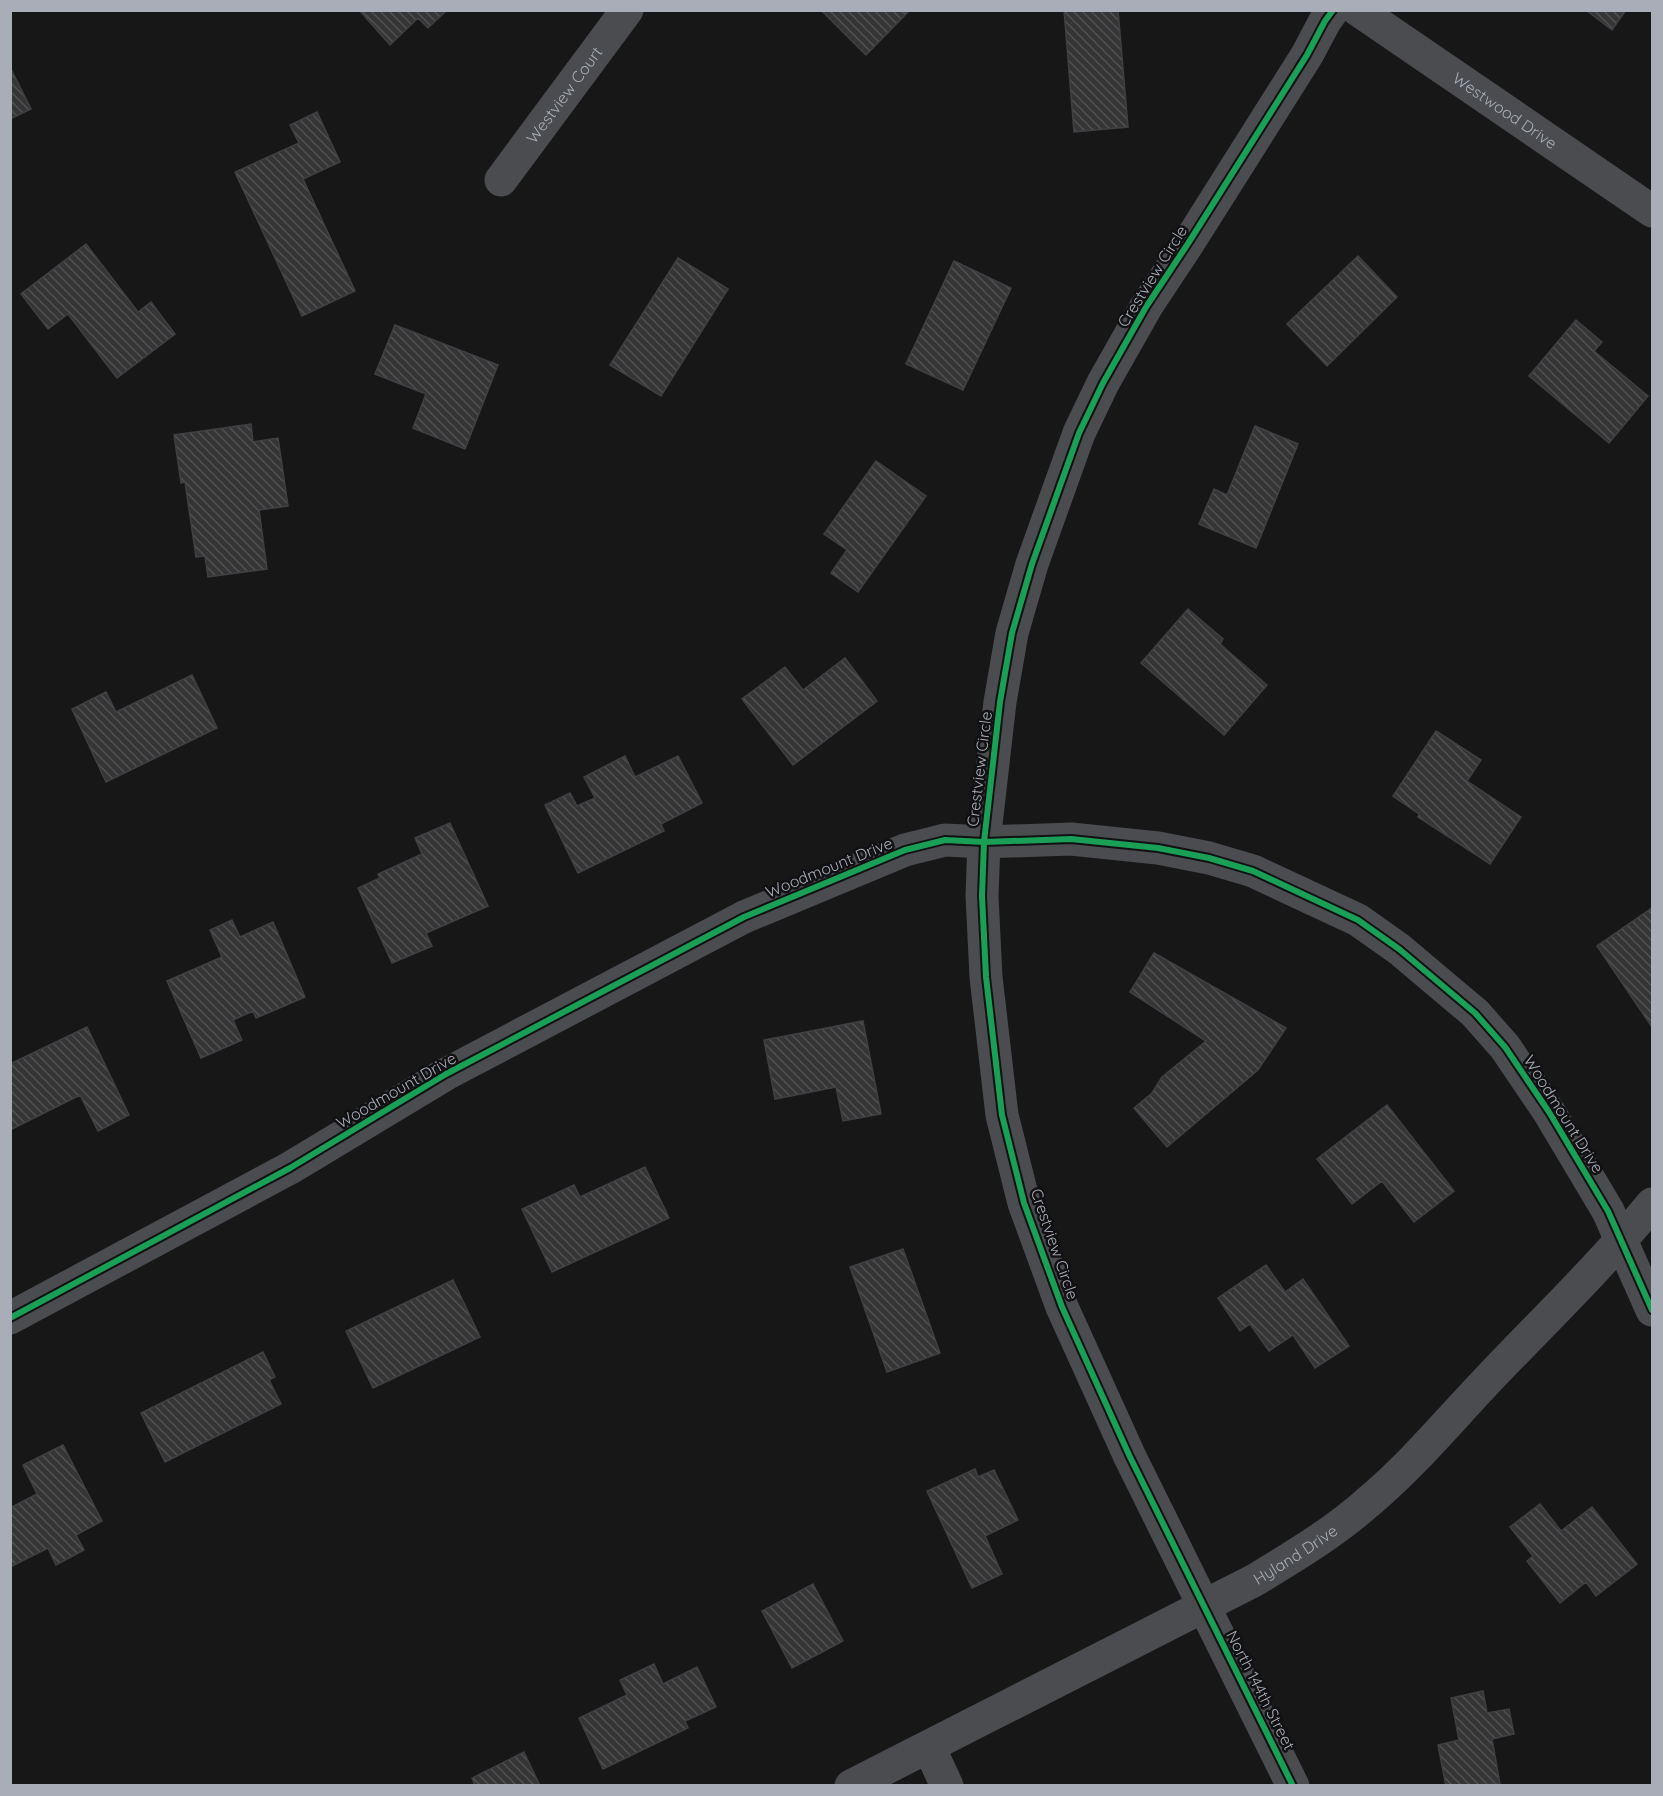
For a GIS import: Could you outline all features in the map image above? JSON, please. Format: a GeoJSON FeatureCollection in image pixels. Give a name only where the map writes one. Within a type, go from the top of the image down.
{"type":"FeatureCollection","features":[{"type":"Feature","properties":{"kind":"street","name":"Westview Court"},"geometry":{"type":"LineString","coordinates":[[501,180],[627,10]]}},
{"type":"Feature","properties":{"kind":"street","name":"Crestview Circle"},"geometry":{"type":"LineString","coordinates":[[1204,1607],[1130,1457],[1067,1318],[1024,1203],[1002,1115],[986,977],[982,896],[984,842],[1000,702],[1012,633],[1032,564],[1079,433],[1103,383],[1146,307],[1307,55],[1324,21],[1333,10]]}},
{"type":"Feature","properties":{"kind":"street","name":"Westwood Drive"},"geometry":{"type":"LineString","coordinates":[[1358,10],[1653,211]]}},
{"type":"Feature","properties":{"kind":"street","name":"Woodmount Drive"},"geometry":{"type":"LineString","coordinates":[[10,1318],[290,1168],[446,1074],[744,917],[905,850],[945,840],[984,842],[1071,839],[1158,848],[1209,858],[1253,871],[1358,920],[1400,949],[1475,1013],[1505,1047],[1549,1112],[1608,1211],[1653,1310]]}},
{"type":"Feature","properties":{"kind":"street","name":"Hyland Drive"},"geometry":{"type":"LineString","coordinates":[[851,1785],[1204,1607],[1297,1555],[1366,1504],[1427,1446],[1492,1375],[1621,1242],[1653,1204]]}},
{"type":"Feature","properties":{"kind":"street","name":"North 144th Street"},"geometry":{"type":"LineString","coordinates":[[1204,1607],[1293,1785]]}},
{"type":"Feature","properties":{"kind":"street"},"geometry":{"type":"LineString","coordinates":[[929,1747],[947,1785]]}},
{"type":"Feature","properties":{"kind":"building"},"geometry":{"type":"Polygon","coordinates":[[[359,10],[447,10],[428,28],[418,18],[390,45],[359,10]]]}},
{"type":"Feature","properties":{"kind":"building"},"geometry":{"type":"Polygon","coordinates":[[[821,10],[910,10],[866,55],[821,10]]]}},
{"type":"Feature","properties":{"kind":"building"},"geometry":{"type":"Polygon","coordinates":[[[1064,10],[1118,10],[1128,127],[1074,132],[1064,10]]]}},
{"type":"Feature","properties":{"kind":"building"},"geometry":{"type":"Polygon","coordinates":[[[1586,10],[1626,10],[1612,30],[1586,10]]]}},
{"type":"Feature","properties":{"kind":"building"},"geometry":{"type":"Polygon","coordinates":[[[10,67],[31,109],[10,119],[10,67]]]}},
{"type":"Feature","properties":{"kind":"building"},"geometry":{"type":"Polygon","coordinates":[[[317,112],[340,162],[303,179],[355,291],[302,316],[235,172],[299,143],[290,125],[317,112]]]}},
{"type":"Feature","properties":{"kind":"building"},"geometry":{"type":"Polygon","coordinates":[[[86,244],[138,312],[151,302],[175,334],[117,378],[68,314],[48,329],[21,294],[86,244]]]}},
{"type":"Feature","properties":{"kind":"building"},"geometry":{"type":"Polygon","coordinates":[[[1358,256],[1397,297],[1327,366],[1287,324],[1358,256]]]}},
{"type":"Feature","properties":{"kind":"building"},"geometry":{"type":"Polygon","coordinates":[[[678,258],[728,289],[661,396],[610,365],[678,258]]]}},
{"type":"Feature","properties":{"kind":"building"},"geometry":{"type":"Polygon","coordinates":[[[954,261],[1011,288],[963,390],[906,364],[954,261]]]}},
{"type":"Feature","properties":{"kind":"building"},"geometry":{"type":"Polygon","coordinates":[[[1576,320],[1602,342],[1594,351],[1648,396],[1609,443],[1529,376],[1576,320]]]}},
{"type":"Feature","properties":{"kind":"building"},"geometry":{"type":"Polygon","coordinates":[[[395,325],[498,365],[465,449],[413,428],[426,394],[375,374],[395,325]]]}},
{"type":"Feature","properties":{"kind":"building"},"geometry":{"type":"Polygon","coordinates":[[[251,424],[253,442],[278,438],[288,506],[259,510],[267,569],[208,577],[205,556],[196,557],[185,482],[181,483],[174,435],[251,424]]]}},
{"type":"Feature","properties":{"kind":"building"},"geometry":{"type":"Polygon","coordinates":[[[1255,426],[1298,444],[1256,548],[1199,524],[1214,489],[1227,495],[1255,426]]]}},
{"type":"Feature","properties":{"kind":"building"},"geometry":{"type":"Polygon","coordinates":[[[876,461],[926,496],[858,592],[831,573],[847,550],[824,534],[876,461]]]}},
{"type":"Feature","properties":{"kind":"building"},"geometry":{"type":"Polygon","coordinates":[[[1188,609],[1223,639],[1220,644],[1267,685],[1224,735],[1141,663],[1188,609]]]}},
{"type":"Feature","properties":{"kind":"building"},"geometry":{"type":"Polygon","coordinates":[[[845,658],[877,701],[793,765],[742,699],[785,667],[803,690],[845,658]]]}},
{"type":"Feature","properties":{"kind":"building"},"geometry":{"type":"Polygon","coordinates":[[[192,675],[217,728],[106,782],[72,709],[106,692],[116,712],[192,675]]]}},
{"type":"Feature","properties":{"kind":"building"},"geometry":{"type":"Polygon","coordinates":[[[1436,731],[1481,760],[1467,781],[1521,817],[1490,864],[1418,817],[1419,814],[1393,796],[1436,731]]]}},
{"type":"Feature","properties":{"kind":"building"},"geometry":{"type":"Polygon","coordinates":[[[625,756],[635,777],[678,756],[702,803],[661,824],[664,831],[578,873],[545,805],[570,793],[577,806],[595,798],[584,777],[625,756]]]}},
{"type":"Feature","properties":{"kind":"building"},"geometry":{"type":"Polygon","coordinates":[[[450,823],[488,906],[426,933],[432,946],[392,963],[358,888],[380,878],[378,874],[422,854],[415,838],[450,823]]]}},
{"type":"Feature","properties":{"kind":"building"},"geometry":{"type":"Polygon","coordinates":[[[1652,908],[1652,1027],[1597,946],[1652,908]]]}},
{"type":"Feature","properties":{"kind":"building"},"geometry":{"type":"Polygon","coordinates":[[[232,920],[240,937],[273,922],[305,997],[256,1018],[253,1011],[233,1020],[242,1040],[201,1058],[167,981],[222,957],[210,930],[232,920]]]}},
{"type":"Feature","properties":{"kind":"building"},"geometry":{"type":"Polygon","coordinates":[[[1154,953],[1286,1028],[1258,1070],[1167,1147],[1134,1108],[1152,1093],[1162,1077],[1206,1041],[1130,992],[1154,953]]]}},
{"type":"Feature","properties":{"kind":"building"},"geometry":{"type":"Polygon","coordinates":[[[863,1021],[881,1114],[843,1121],[836,1087],[775,1099],[764,1040],[863,1021]]]}},
{"type":"Feature","properties":{"kind":"building"},"geometry":{"type":"Polygon","coordinates":[[[87,1027],[129,1115],[98,1131],[80,1095],[10,1130],[10,1064],[87,1027]]]}},
{"type":"Feature","properties":{"kind":"building"},"geometry":{"type":"Polygon","coordinates":[[[1387,1105],[1454,1191],[1414,1222],[1382,1181],[1352,1204],[1317,1159],[1387,1105]]]}},
{"type":"Feature","properties":{"kind":"building"},"geometry":{"type":"Polygon","coordinates":[[[645,1167],[669,1218],[552,1272],[522,1209],[574,1185],[580,1197],[645,1167]]]}},
{"type":"Feature","properties":{"kind":"building"},"geometry":{"type":"Polygon","coordinates":[[[903,1249],[940,1353],[887,1372],[850,1267],[903,1249]]]}},
{"type":"Feature","properties":{"kind":"building"},"geometry":{"type":"Polygon","coordinates":[[[1266,1265],[1285,1292],[1303,1279],[1349,1346],[1315,1368],[1293,1335],[1269,1351],[1250,1324],[1240,1331],[1218,1298],[1266,1265]]]}},
{"type":"Feature","properties":{"kind":"building"},"geometry":{"type":"Polygon","coordinates":[[[453,1280],[480,1337],[373,1388],[346,1331],[453,1280]]]}},
{"type":"Feature","properties":{"kind":"building"},"geometry":{"type":"Polygon","coordinates":[[[263,1352],[275,1377],[269,1380],[281,1404],[165,1462],[141,1413],[263,1352]]]}},
{"type":"Feature","properties":{"kind":"building"},"geometry":{"type":"Polygon","coordinates":[[[63,1445],[102,1521],[76,1535],[84,1550],[56,1565],[48,1548],[10,1567],[10,1508],[37,1494],[23,1465],[63,1445]]]}},
{"type":"Feature","properties":{"kind":"building"},"geometry":{"type":"Polygon","coordinates":[[[975,1469],[978,1477],[994,1470],[1018,1520],[985,1536],[1002,1574],[972,1588],[927,1491],[975,1469]]]}},
{"type":"Feature","properties":{"kind":"building"},"geometry":{"type":"Polygon","coordinates":[[[1540,1504],[1561,1531],[1592,1507],[1637,1564],[1596,1596],[1586,1582],[1560,1603],[1527,1561],[1533,1556],[1510,1527],[1540,1504]]]}},
{"type":"Feature","properties":{"kind":"building"},"geometry":{"type":"Polygon","coordinates":[[[813,1584],[843,1641],[792,1668],[762,1611],[813,1584]]]}},
{"type":"Feature","properties":{"kind":"building"},"geometry":{"type":"Polygon","coordinates":[[[654,1664],[663,1684],[697,1667],[716,1707],[685,1721],[688,1728],[603,1769],[579,1718],[627,1695],[620,1680],[654,1664]]]}},
{"type":"Feature","properties":{"kind":"building"},"geometry":{"type":"Polygon","coordinates":[[[1483,1691],[1487,1713],[1509,1709],[1514,1734],[1492,1739],[1500,1784],[1446,1786],[1438,1745],[1459,1740],[1451,1698],[1483,1691]]]}},
{"type":"Feature","properties":{"kind":"building"},"geometry":{"type":"Polygon","coordinates":[[[524,1752],[540,1786],[475,1786],[472,1778],[524,1752]]]}},
{"type":"Feature","properties":{"kind":"cycle path"},"geometry":{"type":"LineString","coordinates":[[1293,1786],[1130,1457],[1062,1307],[1024,1203],[1002,1115],[986,977],[982,896],[984,842],[1000,702],[1012,633],[1032,564],[1079,433],[1103,383],[1146,307],[1307,55],[1333,10]]}},
{"type":"Feature","properties":{"kind":"cycle path"},"geometry":{"type":"LineString","coordinates":[[10,1318],[290,1168],[446,1074],[744,917],[905,850],[945,840],[984,842],[1071,839],[1158,848],[1209,858],[1253,871],[1358,920],[1399,949],[1475,1013],[1505,1047],[1549,1112],[1608,1211],[1652,1310]]}}]}
